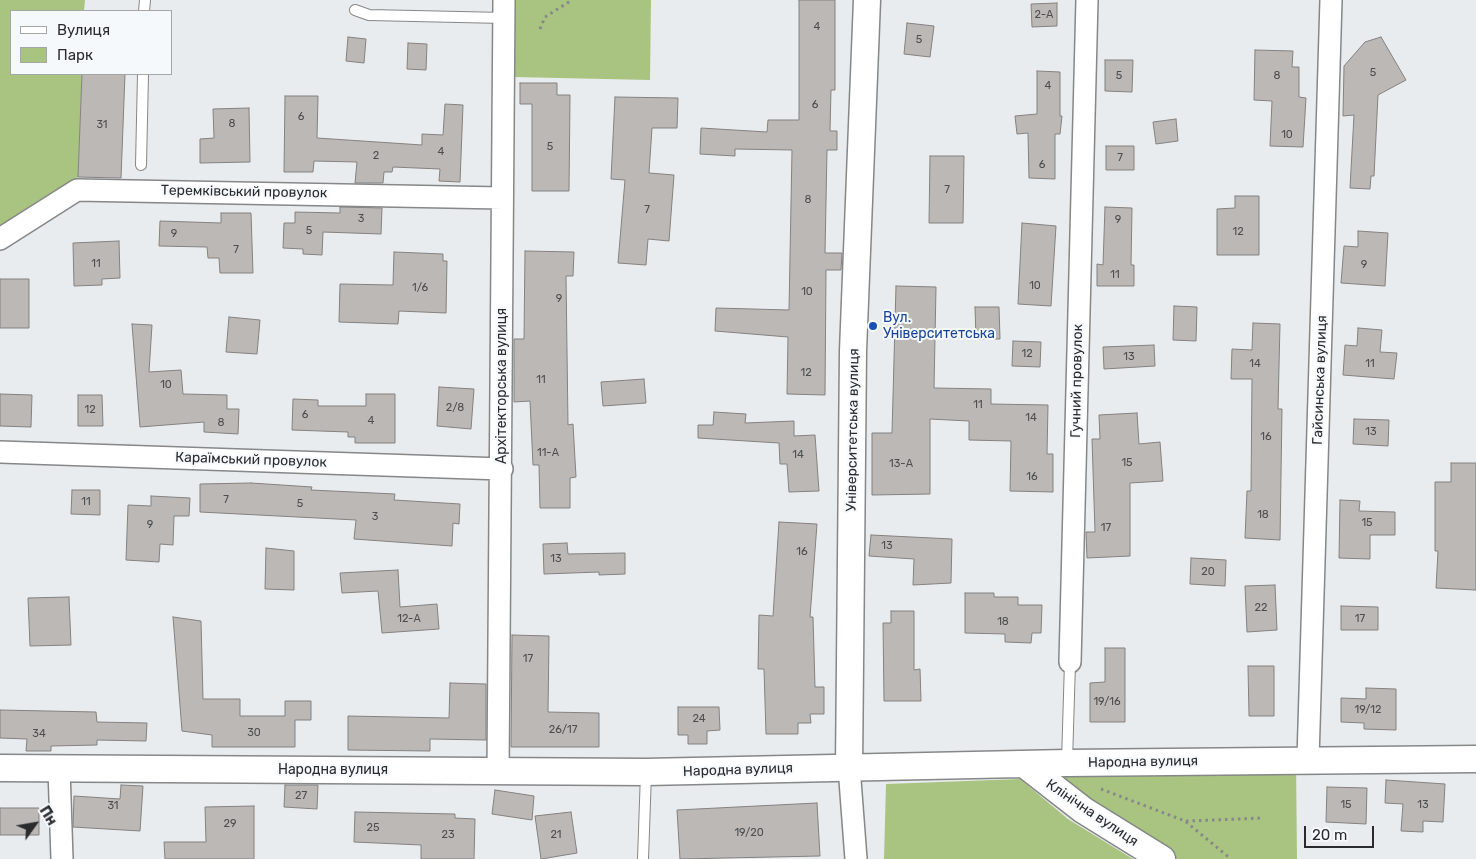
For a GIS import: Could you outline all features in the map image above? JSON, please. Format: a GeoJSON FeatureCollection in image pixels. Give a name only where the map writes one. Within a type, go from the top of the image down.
{"type":"FeatureCollection","features":[{"type":"Feature","properties":{"kind":"street","name":"Університетська вулиця"},"geometry":{"type":"LineString","coordinates":[[856,859],[849,767],[853,351],[867,0]]}},
{"type":"Feature","properties":{"kind":"street","name":"Гучний провулок"},"geometry":{"type":"LineString","coordinates":[[1070,662],[1087,0]]}},
{"type":"Feature","properties":{"kind":"street","name":"Гайсинська вулиця"},"geometry":{"type":"LineString","coordinates":[[1308,760],[1331,0]]}},
{"type":"Feature","properties":{"kind":"street","name":"Архітекторська вулиця"},"geometry":{"type":"LineString","coordinates":[[498,771],[502,469],[504,9]]}},
{"type":"Feature","properties":{"kind":"street","name":"Теремківський провулок"},"geometry":{"type":"LineString","coordinates":[[0,239],[77,190],[502,198]]}},
{"type":"Feature","properties":{"kind":"street","name":"Караїмський провулок"},"geometry":{"type":"LineString","coordinates":[[0,452],[502,469]]}},
{"type":"Feature","properties":{"kind":"street","name":"Народна вулиця"},"geometry":{"type":"LineString","coordinates":[[0,768],[646,772],[1067,763],[1476,759]]}},
{"type":"Feature","properties":{"kind":"street","name":"Клінічна вулиця"},"geometry":{"type":"LineString","coordinates":[[1024,764],[1084,810],[1162,859]]}},
{"type":"Feature","properties":{"kind":"street"},"geometry":{"type":"LineString","coordinates":[[59,769],[62,859]]}},
{"type":"Feature","properties":{"kind":"lane"},"geometry":{"type":"LineString","coordinates":[[355,10],[369,15],[504,9]]}},
{"type":"Feature","properties":{"kind":"lane"},"geometry":{"type":"LineString","coordinates":[[141,165],[143,75]]}},
{"type":"Feature","properties":{"kind":"lane","name":"Гучний провулок"},"geometry":{"type":"LineString","coordinates":[[1067,763],[1070,662]]}},
{"type":"Feature","properties":{"kind":"lane"},"geometry":{"type":"LineString","coordinates":[[643,859],[646,772]]}},
{"type":"Feature","properties":{"kind":"path"},"geometry":{"type":"LineString","coordinates":[[540,29],[545,17],[572,0]]}},
{"type":"Feature","properties":{"kind":"path"},"geometry":{"type":"LineString","coordinates":[[1095,786],[1185,821],[1231,859]]}},
{"type":"Feature","properties":{"kind":"path"},"geometry":{"type":"LineString","coordinates":[[1185,821],[1263,818]]}},
{"type":"Feature","properties":{"kind":"green space"},"geometry":{"type":"Polygon","coordinates":[[[0,0],[85,0],[84,10],[10,10],[10,75],[82,75],[78,177],[77,190],[0,231],[0,0]]]}},
{"type":"Feature","properties":{"kind":"green space"},"geometry":{"type":"Polygon","coordinates":[[[504,0],[651,0],[650,80],[514,77],[504,0]]]}},
{"type":"Feature","properties":{"kind":"green space"},"geometry":{"type":"Polygon","coordinates":[[[1296,760],[1297,859],[1162,859],[1024,764],[1296,760]]]}},
{"type":"Feature","properties":{"kind":"green space"},"geometry":{"type":"Polygon","coordinates":[[[1020,779],[1068,819],[1133,859],[884,859],[886,784],[1020,779]]]}},
{"type":"Feature","properties":{"kind":"building"},"geometry":{"type":"Polygon","coordinates":[[[799,0],[835,0],[835,90],[831,90],[830,131],[837,131],[837,150],[827,150],[825,253],[842,253],[841,270],[826,270],[825,395],[787,394],[788,337],[715,331],[716,308],[789,310],[792,150],[735,149],[735,156],[700,154],[701,128],[767,132],[768,120],[799,120],[799,0]]]}},
{"type":"Feature","properties":{"kind":"building"},"geometry":{"type":"Polygon","coordinates":[[[1057,3],[1057,26],[1032,27],[1031,4],[1057,3]]]}},
{"type":"Feature","properties":{"kind":"building"},"geometry":{"type":"Polygon","coordinates":[[[907,23],[934,26],[930,57],[904,54],[907,23]]]}},
{"type":"Feature","properties":{"kind":"building"},"geometry":{"type":"Polygon","coordinates":[[[348,37],[366,39],[364,63],[346,61],[348,37]]]}},
{"type":"Feature","properties":{"kind":"building"},"geometry":{"type":"Polygon","coordinates":[[[1381,37],[1406,80],[1378,95],[1374,176],[1371,176],[1370,189],[1350,188],[1354,115],[1343,116],[1344,66],[1365,42],[1381,37]]]}},
{"type":"Feature","properties":{"kind":"building"},"geometry":{"type":"Polygon","coordinates":[[[408,43],[427,44],[426,70],[407,69],[408,43]]]}},
{"type":"Feature","properties":{"kind":"building"},"geometry":{"type":"Polygon","coordinates":[[[1255,50],[1293,51],[1292,67],[1299,67],[1299,97],[1306,98],[1303,147],[1270,146],[1272,101],[1254,100],[1255,50]]]}},
{"type":"Feature","properties":{"kind":"building"},"geometry":{"type":"Polygon","coordinates":[[[1105,60],[1133,60],[1132,92],[1105,91],[1105,60]]]}},
{"type":"Feature","properties":{"kind":"building"},"geometry":{"type":"Polygon","coordinates":[[[1037,71],[1060,72],[1060,116],[1062,116],[1060,134],[1055,134],[1055,179],[1029,178],[1028,133],[1017,134],[1015,116],[1037,114],[1037,71]]]}},
{"type":"Feature","properties":{"kind":"building"},"geometry":{"type":"Polygon","coordinates":[[[82,75],[125,75],[121,178],[78,177],[82,75]]]}},
{"type":"Feature","properties":{"kind":"building"},"geometry":{"type":"Polygon","coordinates":[[[520,83],[557,83],[557,95],[570,95],[569,191],[532,191],[532,104],[520,104],[520,83]]]}},
{"type":"Feature","properties":{"kind":"building"},"geometry":{"type":"Polygon","coordinates":[[[285,96],[318,96],[317,138],[422,145],[422,134],[443,135],[445,104],[463,105],[460,182],[439,181],[440,169],[393,167],[392,172],[384,172],[383,183],[355,183],[357,162],[314,161],[313,172],[284,172],[285,96]]]}},
{"type":"Feature","properties":{"kind":"building"},"geometry":{"type":"Polygon","coordinates":[[[615,97],[678,98],[677,128],[652,128],[649,173],[674,175],[669,241],[648,239],[646,265],[618,263],[625,180],[611,179],[615,97]]]}},
{"type":"Feature","properties":{"kind":"building"},"geometry":{"type":"Polygon","coordinates":[[[249,108],[250,162],[200,163],[200,139],[214,138],[213,109],[249,108]]]}},
{"type":"Feature","properties":{"kind":"building"},"geometry":{"type":"Polygon","coordinates":[[[1176,119],[1178,141],[1156,144],[1153,122],[1176,119]]]}},
{"type":"Feature","properties":{"kind":"building"},"geometry":{"type":"Polygon","coordinates":[[[1106,146],[1134,146],[1134,170],[1106,170],[1106,146]]]}},
{"type":"Feature","properties":{"kind":"building"},"geometry":{"type":"Polygon","coordinates":[[[930,156],[964,156],[963,223],[929,223],[930,156]]]}},
{"type":"Feature","properties":{"kind":"building"},"geometry":{"type":"Polygon","coordinates":[[[1235,196],[1259,196],[1259,255],[1217,255],[1217,209],[1235,208],[1235,196]]]}},
{"type":"Feature","properties":{"kind":"building"},"geometry":{"type":"Polygon","coordinates":[[[340,207],[382,208],[381,234],[323,232],[322,255],[303,254],[303,249],[283,248],[284,223],[295,223],[295,212],[340,213],[340,207]]]}},
{"type":"Feature","properties":{"kind":"building"},"geometry":{"type":"Polygon","coordinates":[[[1105,207],[1132,208],[1131,265],[1134,265],[1134,286],[1097,286],[1097,264],[1103,265],[1105,207]]]}},
{"type":"Feature","properties":{"kind":"building"},"geometry":{"type":"Polygon","coordinates":[[[221,213],[251,213],[253,273],[220,273],[219,258],[208,258],[207,247],[159,246],[160,221],[221,223],[221,213]]]}},
{"type":"Feature","properties":{"kind":"building"},"geometry":{"type":"Polygon","coordinates":[[[1022,223],[1056,226],[1051,306],[1018,304],[1022,223]]]}},
{"type":"Feature","properties":{"kind":"building"},"geometry":{"type":"Polygon","coordinates":[[[1358,231],[1388,233],[1385,286],[1341,283],[1344,246],[1358,247],[1358,231]]]}},
{"type":"Feature","properties":{"kind":"building"},"geometry":{"type":"Polygon","coordinates":[[[119,241],[120,278],[102,279],[102,285],[74,286],[73,243],[119,241]]]}},
{"type":"Feature","properties":{"kind":"building"},"geometry":{"type":"Polygon","coordinates":[[[525,251],[574,252],[573,276],[566,276],[568,425],[573,424],[576,477],[570,478],[570,508],[540,508],[539,465],[533,465],[530,401],[514,402],[514,339],[524,339],[525,251]]]}},
{"type":"Feature","properties":{"kind":"building"},"geometry":{"type":"Polygon","coordinates":[[[394,252],[443,254],[443,261],[447,261],[446,313],[399,311],[398,324],[339,322],[340,284],[393,285],[394,252]]]}},
{"type":"Feature","properties":{"kind":"building"},"geometry":{"type":"Polygon","coordinates":[[[0,279],[29,279],[29,328],[0,328],[0,279]]]}},
{"type":"Feature","properties":{"kind":"building"},"geometry":{"type":"Polygon","coordinates":[[[896,286],[936,287],[934,388],[991,389],[991,404],[1048,405],[1047,454],[1053,454],[1053,492],[1010,491],[1011,441],[969,440],[969,421],[930,419],[930,494],[872,495],[872,433],[892,433],[896,286]]]}},
{"type":"Feature","properties":{"kind":"building"},"geometry":{"type":"Polygon","coordinates":[[[1174,306],[1197,307],[1196,341],[1173,340],[1174,306]]]}},
{"type":"Feature","properties":{"kind":"building"},"geometry":{"type":"Polygon","coordinates":[[[975,307],[999,307],[1000,339],[976,339],[975,307]]]}},
{"type":"Feature","properties":{"kind":"building"},"geometry":{"type":"Polygon","coordinates":[[[229,317],[260,320],[257,354],[226,352],[229,317]]]}},
{"type":"Feature","properties":{"kind":"building"},"geometry":{"type":"Polygon","coordinates":[[[1253,323],[1280,324],[1278,409],[1282,409],[1280,540],[1245,538],[1247,491],[1251,491],[1252,379],[1231,379],[1232,349],[1252,350],[1253,323]]]}},
{"type":"Feature","properties":{"kind":"building"},"geometry":{"type":"Polygon","coordinates":[[[132,324],[152,325],[149,372],[181,370],[183,394],[227,395],[227,409],[239,409],[238,434],[204,432],[204,422],[140,427],[132,324]]]}},
{"type":"Feature","properties":{"kind":"building"},"geometry":{"type":"Polygon","coordinates":[[[1358,328],[1382,330],[1380,352],[1397,353],[1394,379],[1343,375],[1345,345],[1357,346],[1358,328]]]}},
{"type":"Feature","properties":{"kind":"building"},"geometry":{"type":"Polygon","coordinates":[[[1013,341],[1041,342],[1040,367],[1012,366],[1013,341]]]}},
{"type":"Feature","properties":{"kind":"building"},"geometry":{"type":"Polygon","coordinates":[[[1154,345],[1155,366],[1104,369],[1103,347],[1154,345]]]}},
{"type":"Feature","properties":{"kind":"building"},"geometry":{"type":"Polygon","coordinates":[[[644,379],[646,403],[603,406],[601,382],[644,379]]]}},
{"type":"Feature","properties":{"kind":"building"},"geometry":{"type":"Polygon","coordinates":[[[439,387],[474,389],[471,429],[437,426],[439,387]]]}},
{"type":"Feature","properties":{"kind":"building"},"geometry":{"type":"Polygon","coordinates":[[[0,394],[32,395],[31,427],[0,426],[0,394]]]}},
{"type":"Feature","properties":{"kind":"building"},"geometry":{"type":"Polygon","coordinates":[[[366,394],[395,394],[395,443],[355,443],[355,437],[348,437],[348,432],[292,430],[293,399],[318,400],[318,406],[366,406],[366,394]]]}},
{"type":"Feature","properties":{"kind":"building"},"geometry":{"type":"Polygon","coordinates":[[[78,395],[102,395],[103,426],[78,426],[78,395]]]}},
{"type":"Feature","properties":{"kind":"building"},"geometry":{"type":"Polygon","coordinates":[[[714,412],[746,414],[745,423],[794,421],[794,436],[815,435],[819,491],[789,492],[787,464],[780,464],[779,443],[698,438],[698,425],[713,425],[714,412]]]}},
{"type":"Feature","properties":{"kind":"building"},"geometry":{"type":"Polygon","coordinates":[[[1137,413],[1139,444],[1160,442],[1163,481],[1130,483],[1130,556],[1087,558],[1086,532],[1095,532],[1092,439],[1100,439],[1099,415],[1137,413]]]}},
{"type":"Feature","properties":{"kind":"building"},"geometry":{"type":"Polygon","coordinates":[[[1354,419],[1389,420],[1388,446],[1353,444],[1354,419]]]}},
{"type":"Feature","properties":{"kind":"building"},"geometry":{"type":"Polygon","coordinates":[[[1451,463],[1476,463],[1476,590],[1436,588],[1438,551],[1435,551],[1435,482],[1451,482],[1451,463]]]}},
{"type":"Feature","properties":{"kind":"building"},"geometry":{"type":"Polygon","coordinates":[[[251,483],[312,487],[311,490],[395,494],[394,500],[460,504],[459,524],[453,523],[452,546],[354,539],[356,520],[200,512],[200,484],[251,483]]]}},
{"type":"Feature","properties":{"kind":"building"},"geometry":{"type":"Polygon","coordinates":[[[72,490],[100,490],[100,515],[71,514],[72,490]]]}},
{"type":"Feature","properties":{"kind":"building"},"geometry":{"type":"Polygon","coordinates":[[[151,496],[190,498],[189,516],[174,516],[173,545],[160,544],[159,562],[126,560],[128,505],[151,506],[151,496]]]}},
{"type":"Feature","properties":{"kind":"building"},"geometry":{"type":"Polygon","coordinates":[[[1340,500],[1360,501],[1359,511],[1395,512],[1395,535],[1370,535],[1370,559],[1339,558],[1340,500]]]}},
{"type":"Feature","properties":{"kind":"building"},"geometry":{"type":"Polygon","coordinates":[[[779,522],[817,524],[810,617],[813,617],[815,687],[824,687],[824,714],[810,714],[811,723],[798,723],[798,734],[766,734],[764,669],[758,669],[759,615],[773,616],[779,522]]]}},
{"type":"Feature","properties":{"kind":"building"},"geometry":{"type":"Polygon","coordinates":[[[871,535],[952,539],[951,583],[913,585],[914,559],[869,556],[871,535]]]}},
{"type":"Feature","properties":{"kind":"building"},"geometry":{"type":"Polygon","coordinates":[[[567,543],[568,554],[625,553],[625,574],[599,575],[599,572],[544,574],[543,544],[567,543]]]}},
{"type":"Feature","properties":{"kind":"building"},"geometry":{"type":"Polygon","coordinates":[[[266,548],[294,551],[294,590],[265,589],[266,548]]]}},
{"type":"Feature","properties":{"kind":"building"},"geometry":{"type":"Polygon","coordinates":[[[1191,558],[1226,560],[1225,586],[1190,584],[1191,558]]]}},
{"type":"Feature","properties":{"kind":"building"},"geometry":{"type":"Polygon","coordinates":[[[398,570],[400,607],[437,604],[439,629],[382,633],[378,591],[342,593],[340,573],[398,570]]]}},
{"type":"Feature","properties":{"kind":"building"},"geometry":{"type":"Polygon","coordinates":[[[1275,585],[1277,630],[1247,632],[1245,586],[1275,585]]]}},
{"type":"Feature","properties":{"kind":"building"},"geometry":{"type":"Polygon","coordinates":[[[965,593],[994,593],[994,597],[1018,597],[1018,605],[1042,605],[1041,633],[1032,633],[1031,643],[1005,642],[1005,634],[965,633],[965,593]]]}},
{"type":"Feature","properties":{"kind":"building"},"geometry":{"type":"Polygon","coordinates":[[[69,597],[71,645],[30,646],[28,598],[69,597]]]}},
{"type":"Feature","properties":{"kind":"building"},"geometry":{"type":"Polygon","coordinates":[[[1341,606],[1378,607],[1378,630],[1341,630],[1341,606]]]}},
{"type":"Feature","properties":{"kind":"building"},"geometry":{"type":"Polygon","coordinates":[[[891,611],[914,611],[914,670],[920,669],[921,701],[884,701],[883,623],[891,623],[891,611]]]}},
{"type":"Feature","properties":{"kind":"building"},"geometry":{"type":"Polygon","coordinates":[[[173,617],[201,621],[203,699],[240,699],[240,716],[285,716],[285,701],[311,701],[311,720],[295,720],[295,747],[212,747],[212,735],[182,731],[173,617]]]}},
{"type":"Feature","properties":{"kind":"building"},"geometry":{"type":"Polygon","coordinates":[[[512,635],[549,636],[548,712],[599,713],[599,747],[511,747],[512,635]]]}},
{"type":"Feature","properties":{"kind":"building"},"geometry":{"type":"Polygon","coordinates":[[[1105,648],[1125,648],[1125,722],[1090,722],[1090,683],[1105,682],[1105,648]]]}},
{"type":"Feature","properties":{"kind":"building"},"geometry":{"type":"Polygon","coordinates":[[[1248,666],[1274,666],[1274,716],[1249,716],[1248,666]]]}},
{"type":"Feature","properties":{"kind":"building"},"geometry":{"type":"Polygon","coordinates":[[[450,683],[486,684],[486,740],[430,739],[430,751],[348,750],[348,716],[449,718],[450,683]]]}},
{"type":"Feature","properties":{"kind":"building"},"geometry":{"type":"Polygon","coordinates":[[[1366,688],[1396,689],[1396,730],[1364,729],[1364,723],[1341,722],[1341,698],[1366,699],[1366,688]]]}},
{"type":"Feature","properties":{"kind":"building"},"geometry":{"type":"Polygon","coordinates":[[[678,707],[719,707],[720,730],[707,731],[707,744],[688,744],[688,735],[678,735],[678,707]]]}},
{"type":"Feature","properties":{"kind":"building"},"geometry":{"type":"Polygon","coordinates":[[[0,710],[96,712],[97,722],[147,723],[146,741],[97,740],[97,745],[51,746],[51,751],[26,751],[27,739],[0,738],[0,710]]]}},
{"type":"Feature","properties":{"kind":"building"},"geometry":{"type":"Polygon","coordinates":[[[1386,780],[1445,784],[1443,822],[1423,821],[1423,832],[1401,831],[1403,804],[1385,803],[1386,780]]]}},
{"type":"Feature","properties":{"kind":"building"},"geometry":{"type":"Polygon","coordinates":[[[121,785],[143,786],[140,831],[73,827],[74,796],[120,799],[121,785]]]}},
{"type":"Feature","properties":{"kind":"building"},"geometry":{"type":"Polygon","coordinates":[[[285,785],[318,785],[317,809],[284,807],[285,785]]]}},
{"type":"Feature","properties":{"kind":"building"},"geometry":{"type":"Polygon","coordinates":[[[1327,787],[1367,788],[1366,824],[1326,822],[1327,787]]]}},
{"type":"Feature","properties":{"kind":"building"},"geometry":{"type":"Polygon","coordinates":[[[495,790],[534,796],[532,820],[492,814],[495,790]]]}},
{"type":"Feature","properties":{"kind":"building"},"geometry":{"type":"Polygon","coordinates":[[[817,803],[820,856],[680,859],[677,810],[817,803]]]}},
{"type":"Feature","properties":{"kind":"building"},"geometry":{"type":"Polygon","coordinates":[[[254,806],[254,859],[165,859],[164,842],[206,842],[205,807],[254,806]]]}},
{"type":"Feature","properties":{"kind":"building"},"geometry":{"type":"Polygon","coordinates":[[[0,808],[39,808],[39,835],[0,835],[0,808]]]}},
{"type":"Feature","properties":{"kind":"building"},"geometry":{"type":"Polygon","coordinates":[[[355,812],[455,814],[455,818],[475,819],[474,859],[421,859],[421,845],[354,842],[355,812]]]}},
{"type":"Feature","properties":{"kind":"building"},"geometry":{"type":"Polygon","coordinates":[[[571,812],[577,853],[541,859],[535,816],[571,812]]]}},
{"type":"Feature","properties":{"kind":"place","name":"Вул. Університетська"},"geometry":{"type":"Point","coordinates":[873,326]}}]}
